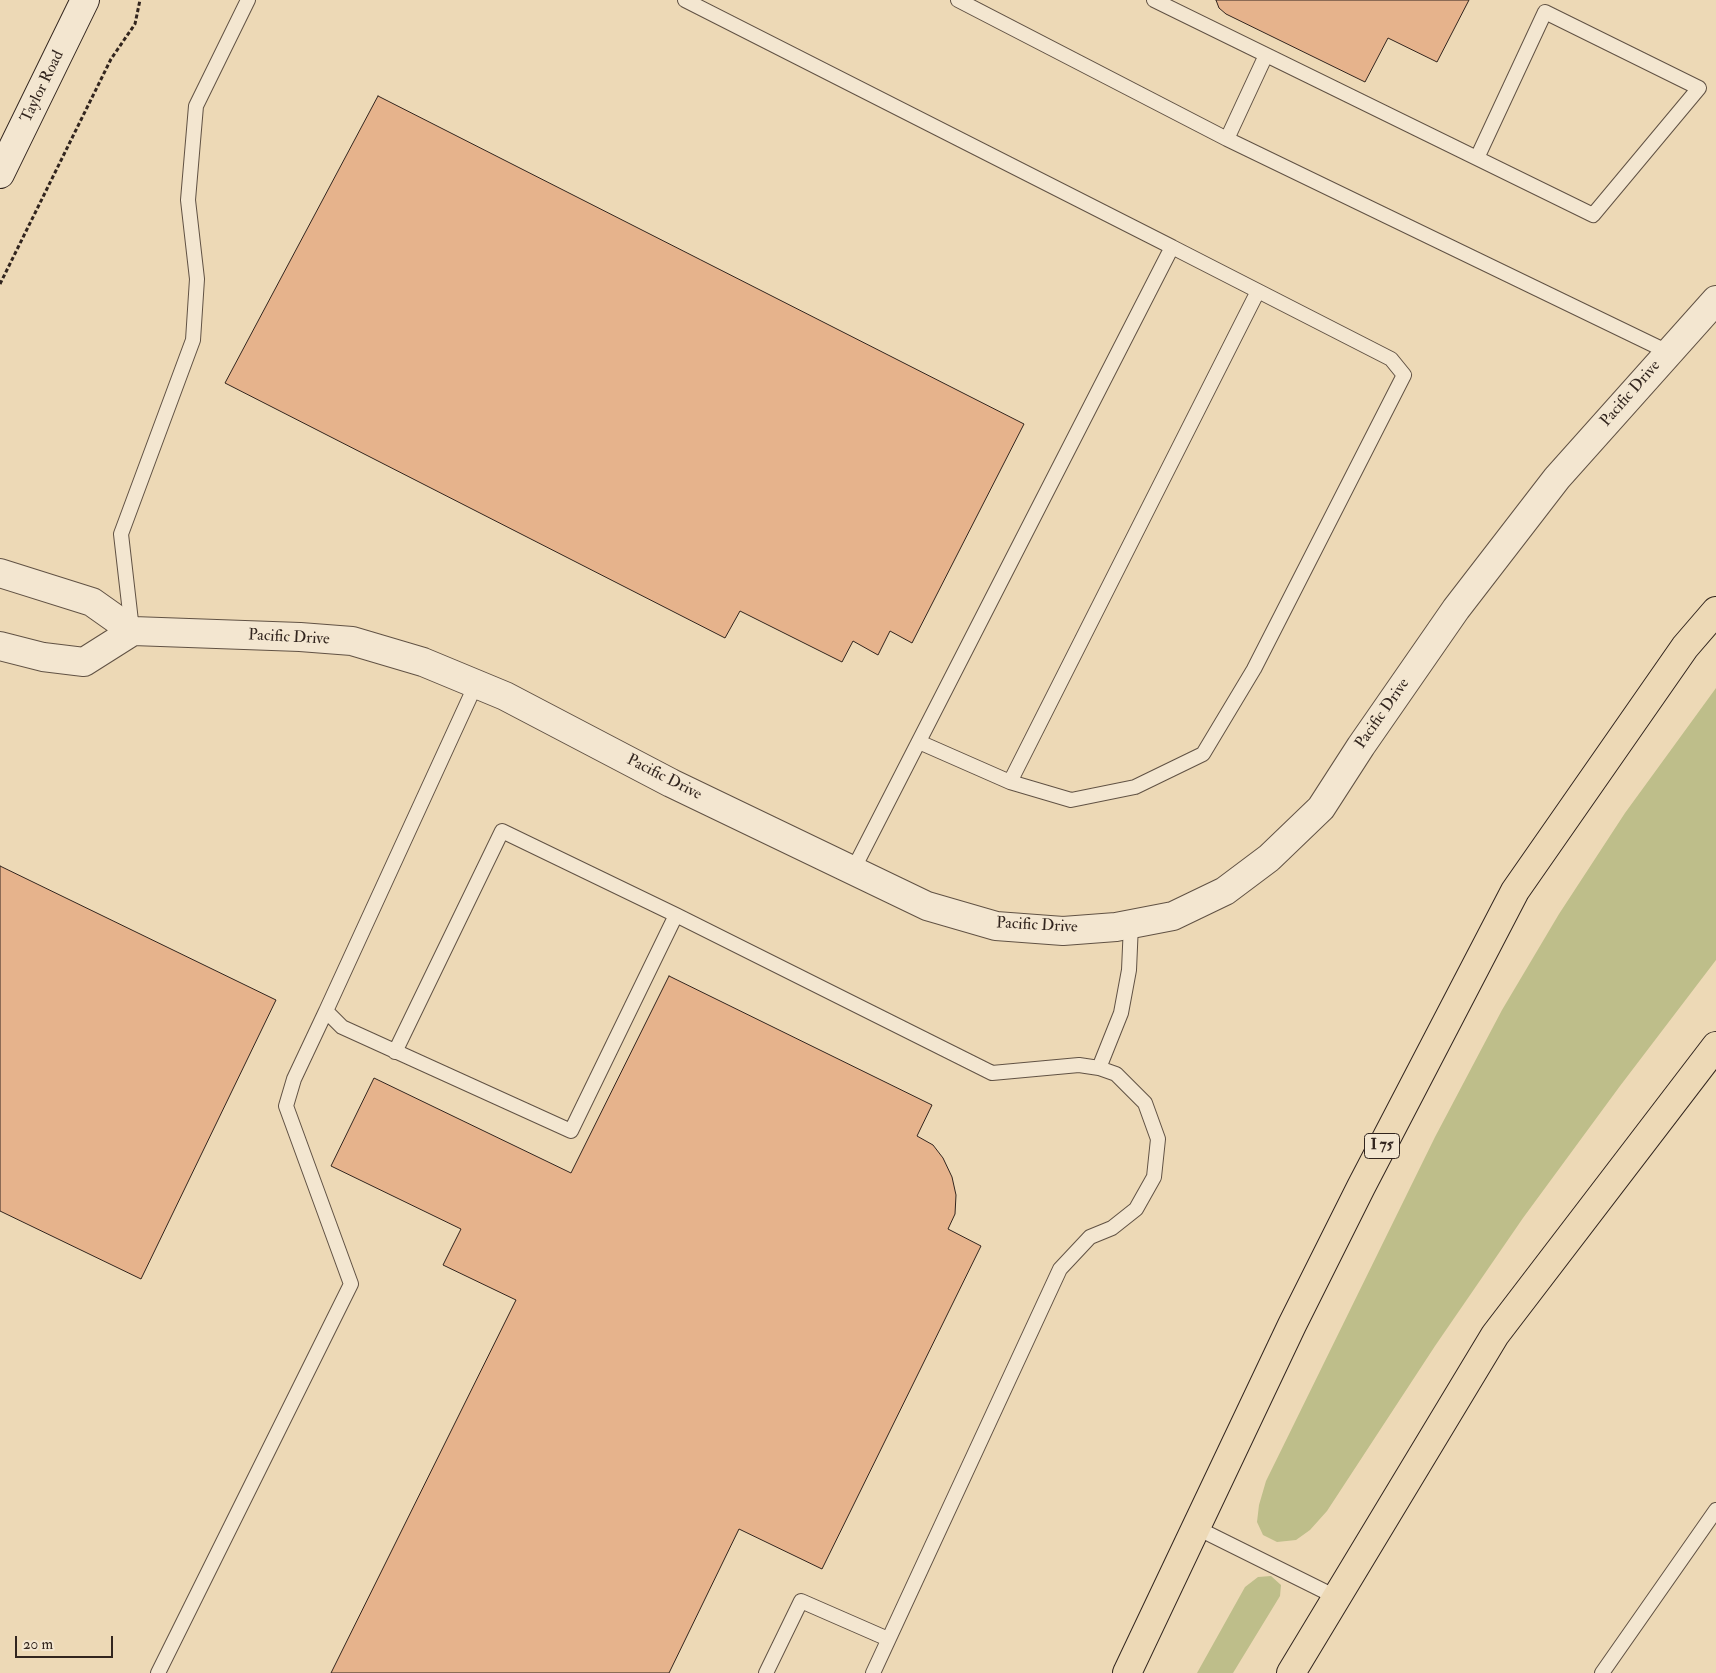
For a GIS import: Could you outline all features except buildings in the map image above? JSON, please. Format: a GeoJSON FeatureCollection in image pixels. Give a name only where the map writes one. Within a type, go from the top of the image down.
{"type":"FeatureCollection","features":[{"type":"Feature","properties":{"kind":"highway","name":"I 75"},"geometry":{"type":"LineString","coordinates":[[1127,1673],[1292,1325],[1361,1187],[1515,891],[1685,647],[1716,611]]}},
{"type":"Feature","properties":{"kind":"highway"},"geometry":{"type":"LineString","coordinates":[[1291,1673],[1495,1335],[1716,1046]]}},
{"type":"Feature","properties":{"kind":"street","name":"Taylor Road"},"geometry":{"type":"LineString","coordinates":[[0,174],[85,0]]}},
{"type":"Feature","properties":{"kind":"street","name":"Pacific Drive"},"geometry":{"type":"LineString","coordinates":[[132,631],[300,637],[352,641],[423,662],[505,696],[671,783],[927,906],[996,926],[1063,931],[1131,924],[1172,916],[1225,892],[1269,858],[1321,808],[1361,746],[1462,601],[1557,478],[1716,300]]}},
{"type":"Feature","properties":{"kind":"street"},"geometry":{"type":"LineString","coordinates":[[0,573],[92,602],[132,631],[84,662],[43,657],[0,646]]}},
{"type":"Feature","properties":{"kind":"lane"},"geometry":{"type":"LineString","coordinates":[[132,631],[121,534],[193,340],[196,279],[188,200],[196,106],[248,0]]}},
{"type":"Feature","properties":{"kind":"lane"},"geometry":{"type":"LineString","coordinates":[[685,0],[1391,358],[1404,375],[1254,669],[1203,754],[1135,787],[1072,800],[1010,782],[919,742]]}},
{"type":"Feature","properties":{"kind":"lane"},"geometry":{"type":"LineString","coordinates":[[958,0],[1227,139],[1668,352]]}},
{"type":"Feature","properties":{"kind":"lane"},"geometry":{"type":"LineString","coordinates":[[1154,0],[1593,215],[1699,88],[1545,12],[1477,158]]}},
{"type":"Feature","properties":{"kind":"lane"},"geometry":{"type":"LineString","coordinates":[[1227,139],[1266,55]]}},
{"type":"Feature","properties":{"kind":"lane"},"geometry":{"type":"LineString","coordinates":[[853,870],[1172,248]]}},
{"type":"Feature","properties":{"kind":"lane"},"geometry":{"type":"LineString","coordinates":[[1010,782],[1258,291]]}},
{"type":"Feature","properties":{"kind":"lane"},"geometry":{"type":"LineString","coordinates":[[158,1673],[350,1284],[286,1106],[294,1079],[476,684]]}},
{"type":"Feature","properties":{"kind":"lane"},"geometry":{"type":"LineString","coordinates":[[395,1052],[502,831],[676,915],[992,1073],[1079,1065],[1099,1068],[1116,1074],[1145,1104],[1158,1139],[1154,1177],[1136,1209],[1112,1228],[1090,1237],[1060,1269],[872,1673]]}},
{"type":"Feature","properties":{"kind":"lane"},"geometry":{"type":"LineString","coordinates":[[326,1011],[342,1027],[571,1131],[676,915]]}},
{"type":"Feature","properties":{"kind":"lane"},"geometry":{"type":"LineString","coordinates":[[1099,1068],[1121,1013],[1129,970],[1131,924]]}},
{"type":"Feature","properties":{"kind":"lane"},"geometry":{"type":"LineString","coordinates":[[1602,1673],[1716,1510]]}},
{"type":"Feature","properties":{"kind":"lane"},"geometry":{"type":"LineString","coordinates":[[1197,1528],[1336,1598]]}},
{"type":"Feature","properties":{"kind":"lane"},"geometry":{"type":"LineString","coordinates":[[766,1673],[801,1601],[888,1639]]}},
{"type":"Feature","properties":{"kind":"path"},"geometry":{"type":"LineString","coordinates":[[0,284],[111,59],[135,24],[140,0]]}},
{"type":"Feature","properties":{"kind":"green space"},"geometry":{"type":"Polygon","coordinates":[[[1716,688],[1716,960],[1523,1218],[1435,1346],[1327,1511],[1310,1530],[1296,1540],[1277,1542],[1263,1535],[1257,1522],[1259,1505],[1266,1481],[1435,1137],[1502,1010],[1559,914],[1625,813],[1716,688]]]}},
{"type":"Feature","properties":{"kind":"green space"},"geometry":{"type":"Polygon","coordinates":[[[1271,1576],[1281,1585],[1280,1596],[1233,1673],[1197,1673],[1245,1587],[1258,1577],[1271,1576]]]}}]}
